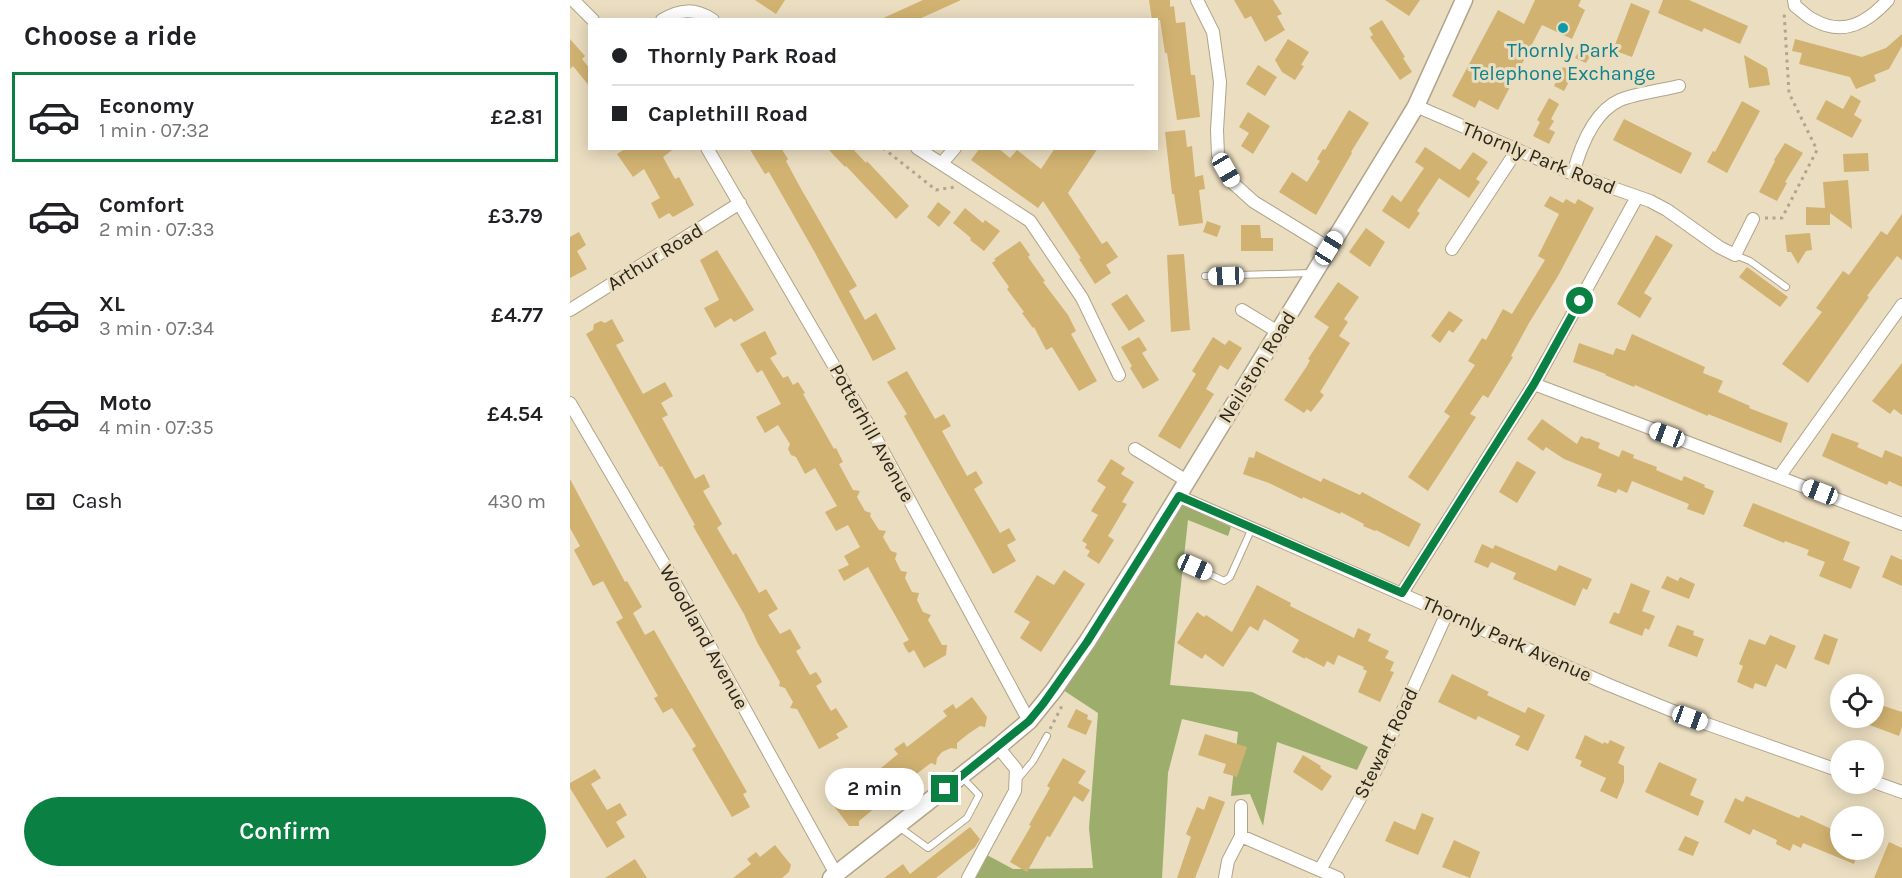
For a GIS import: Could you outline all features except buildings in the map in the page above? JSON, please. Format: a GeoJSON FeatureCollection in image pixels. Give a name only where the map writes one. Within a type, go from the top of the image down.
{"type":"FeatureCollection","features":[{"type":"Feature","properties":{"kind":"main road","name":"Neilston Road"},"geometry":{"type":"LineString","coordinates":[[833,876],[1029,721],[1070,668],[1140,558],[1416,106],[1464,0]]}},
{"type":"Feature","properties":{"kind":"street"},"geometry":{"type":"LineString","coordinates":[[573,0],[591,18]]}},
{"type":"Feature","properties":{"kind":"street"},"geometry":{"type":"LineString","coordinates":[[1197,0],[1213,32],[1220,82],[1218,155],[1234,184],[1254,202],[1329,248]]}},
{"type":"Feature","properties":{"kind":"street"},"geometry":{"type":"LineString","coordinates":[[1795,3],[1814,21],[1836,27],[1857,25],[1875,14],[1888,0]]}},
{"type":"Feature","properties":{"kind":"street"},"geometry":{"type":"LineString","coordinates":[[667,18],[687,10],[697,11],[709,18]]}},
{"type":"Feature","properties":{"kind":"street"},"geometry":{"type":"LineString","coordinates":[[1573,174],[1583,145],[1594,124],[1608,108],[1620,100],[1679,86]]}},
{"type":"Feature","properties":{"kind":"street","name":"Thornly Park Road"},"geometry":{"type":"LineString","coordinates":[[1402,593],[1534,384],[1637,197],[1573,174],[1416,106]]}},
{"type":"Feature","properties":{"kind":"street","name":"Potterhill Avenue"},"geometry":{"type":"LineString","coordinates":[[708,150],[872,431],[1029,721]]}},
{"type":"Feature","properties":{"kind":"street"},"geometry":{"type":"LineString","coordinates":[[920,150],[1029,221],[1082,298],[1119,375]]}},
{"type":"Feature","properties":{"kind":"street"},"geometry":{"type":"LineString","coordinates":[[942,163],[953,150]]}},
{"type":"Feature","properties":{"kind":"street"},"geometry":{"type":"LineString","coordinates":[[1452,249],[1517,150]]}},
{"type":"Feature","properties":{"kind":"street"},"geometry":{"type":"LineString","coordinates":[[1637,197],[1667,210],[1703,237],[1735,255],[1753,219]]}},
{"type":"Feature","properties":{"kind":"street","name":"Arthur Road"},"geometry":{"type":"LineString","coordinates":[[570,310],[740,204]]}},
{"type":"Feature","properties":{"kind":"street"},"geometry":{"type":"LineString","coordinates":[[1779,477],[1902,305]]}},
{"type":"Feature","properties":{"kind":"street"},"geometry":{"type":"LineString","coordinates":[[1242,310],[1278,332]]}},
{"type":"Feature","properties":{"kind":"street"},"geometry":{"type":"LineString","coordinates":[[1534,384],[1902,524]]}},
{"type":"Feature","properties":{"kind":"street","name":"Woodland Avenue"},"geometry":{"type":"LineString","coordinates":[[570,403],[671,576],[833,876]]}},
{"type":"Feature","properties":{"kind":"street","name":"Thornly Park Avenue"},"geometry":{"type":"LineString","coordinates":[[1135,449],[1183,488],[1252,528],[1690,718],[1830,767]]}},
{"type":"Feature","properties":{"kind":"street","name":"Stewart Road"},"geometry":{"type":"LineString","coordinates":[[1320,870],[1378,766],[1446,613]]}},
{"type":"Feature","properties":{"kind":"street"},"geometry":{"type":"LineString","coordinates":[[968,878],[1015,791],[1016,769],[998,747]]}},
{"type":"Feature","properties":{"kind":"street"},"geometry":{"type":"LineString","coordinates":[[1884,786],[1902,792]]}},
{"type":"Feature","properties":{"kind":"street"},"geometry":{"type":"LineString","coordinates":[[1225,878],[1228,861],[1241,836],[1241,806]]}},
{"type":"Feature","properties":{"kind":"street"},"geometry":{"type":"LineString","coordinates":[[1241,836],[1338,878]]}},
{"type":"Feature","properties":{"kind":"lane"},"geometry":{"type":"LineString","coordinates":[[1735,255],[1750,261],[1786,286]]}},
{"type":"Feature","properties":{"kind":"lane"},"geometry":{"type":"LineString","coordinates":[[1204,276],[1314,273]]}},
{"type":"Feature","properties":{"kind":"lane"},"geometry":{"type":"LineString","coordinates":[[1195,567],[1224,581],[1230,577],[1252,528]]}},
{"type":"Feature","properties":{"kind":"lane"},"geometry":{"type":"LineString","coordinates":[[1016,780],[1033,760],[1047,736]]}},
{"type":"Feature","properties":{"kind":"lane"},"geometry":{"type":"LineString","coordinates":[[898,826],[928,848],[967,818],[979,795],[961,777]]}},
{"type":"Feature","properties":{"kind":"path"},"geometry":{"type":"LineString","coordinates":[[1753,219],[1782,218],[1818,150],[1789,93],[1784,10],[1795,3]]}},
{"type":"Feature","properties":{"kind":"path"},"geometry":{"type":"LineString","coordinates":[[886,150],[936,190],[972,184]]}},
{"type":"Feature","properties":{"kind":"green space"},"geometry":{"type":"Polygon","coordinates":[[[1183,504],[1231,527],[1228,536],[1188,520],[1170,685],[1252,692],[1368,747],[1357,770],[1277,742],[1263,826],[1250,794],[1231,796],[1238,732],[1182,719],[1168,773],[1162,878],[975,878],[987,855],[1013,869],[1093,868],[1089,828],[1098,713],[1063,690],[1183,504]]]}},
{"type":"Feature","properties":{"kind":"place","name":"Thornly Park Telephone Exchange"},"geometry":{"type":"Point","coordinates":[1563,28]}},
{"type":"Feature","properties":{"kind":"route"},"geometry":{"type":"LineString","coordinates":[[945,789],[1029,721],[1043,704],[1087,642],[1179,496],[1402,593],[1534,384],[1580,301]]}}]}
